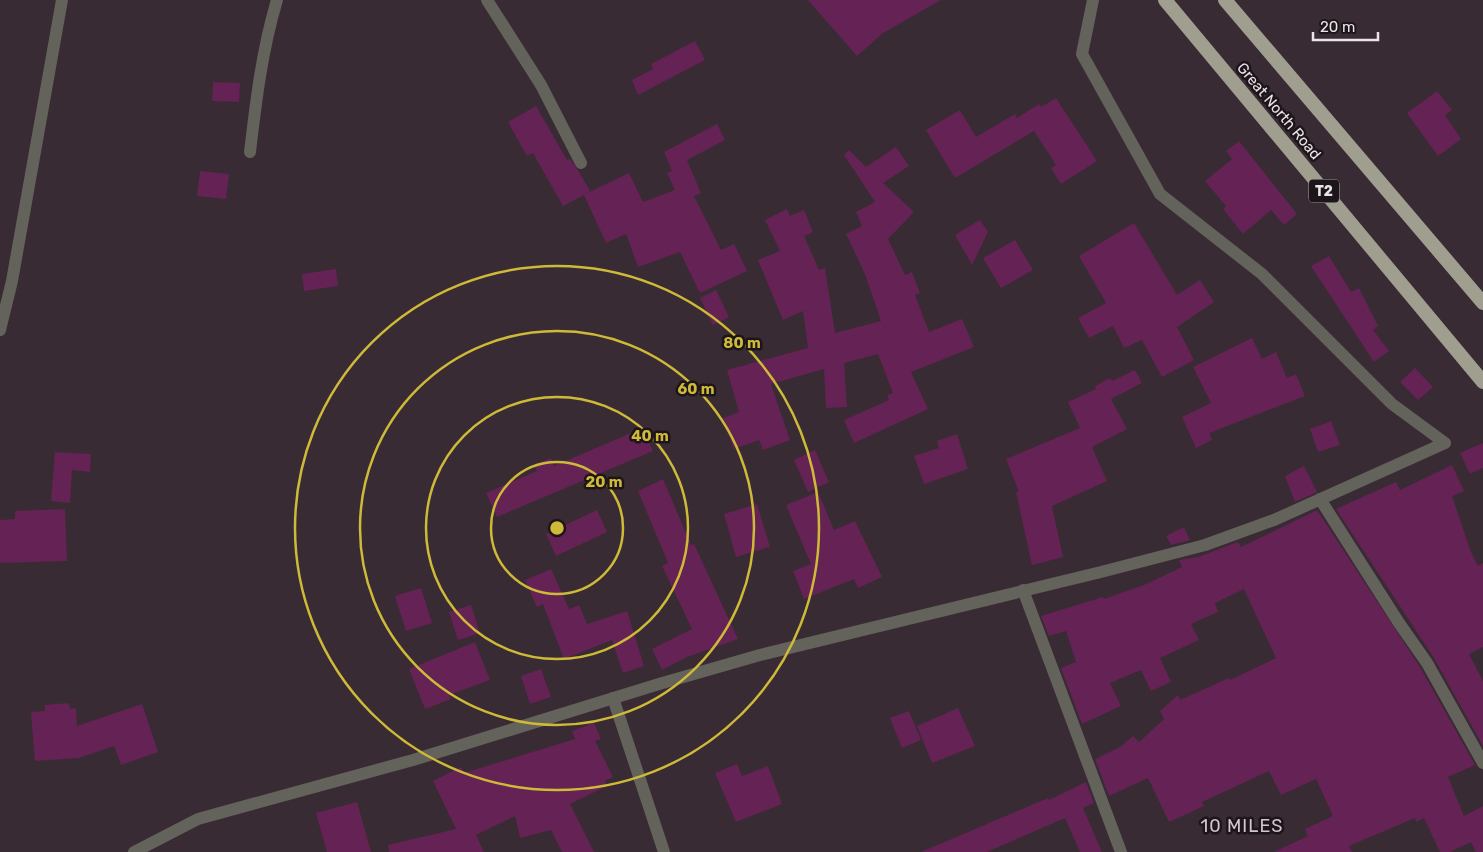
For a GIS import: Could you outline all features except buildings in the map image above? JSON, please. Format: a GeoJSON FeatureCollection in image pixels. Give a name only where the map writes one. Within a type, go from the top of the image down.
{"type":"FeatureCollection","features":[{"type":"Feature","properties":{"kind":"highway","name":"Great North Road"},"geometry":{"type":"LineString","coordinates":[[1165,0],[1483,382]]}},
{"type":"Feature","properties":{"kind":"highway","name":"Great North Road"},"geometry":{"type":"LineString","coordinates":[[1225,0],[1483,304]]}},
{"type":"Feature","properties":{"kind":"street"},"geometry":{"type":"LineString","coordinates":[[0,330],[12,281],[62,0]]}},
{"type":"Feature","properties":{"kind":"street"},"geometry":{"type":"LineString","coordinates":[[250,152],[265,46],[276,0]]}},
{"type":"Feature","properties":{"kind":"street"},"geometry":{"type":"LineString","coordinates":[[487,0],[541,85],[581,163]]}},
{"type":"Feature","properties":{"kind":"street"},"geometry":{"type":"LineString","coordinates":[[134,852],[198,820],[413,760],[760,655],[1205,545],[1274,520],[1445,443],[1392,404],[1262,274],[1160,194],[1082,54],[1093,0]]}},
{"type":"Feature","properties":{"kind":"street"},"geometry":{"type":"LineString","coordinates":[[1320,499],[1399,623],[1427,663],[1483,763]]}},
{"type":"Feature","properties":{"kind":"street"},"geometry":{"type":"LineString","coordinates":[[1023,590],[1121,852]]}},
{"type":"Feature","properties":{"kind":"street"},"geometry":{"type":"LineString","coordinates":[[613,698],[664,852]]}},
{"type":"Feature","properties":{"kind":"district","name":"10 MILES"},"geometry":{"type":"Point","coordinates":[1242,826]}}]}
